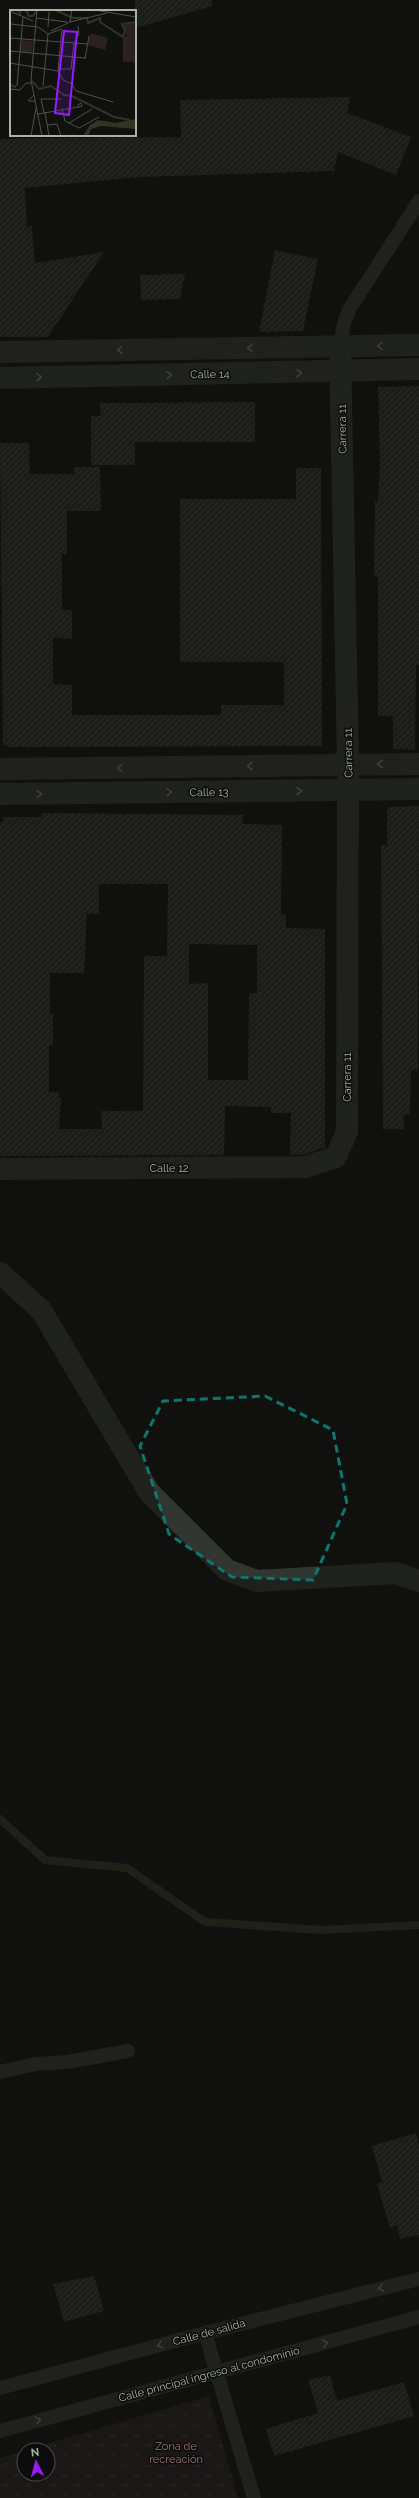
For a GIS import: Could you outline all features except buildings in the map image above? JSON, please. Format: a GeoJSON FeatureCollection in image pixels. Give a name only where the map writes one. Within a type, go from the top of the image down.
{"type":"FeatureCollection","features":[{"type":"Feature","properties":{"kind":"street"},"geometry":{"type":"LineString","coordinates":[[0,352],[419,345]]}},
{"type":"Feature","properties":{"kind":"street","name":"Carrera 11"},"geometry":{"type":"LineString","coordinates":[[336,1157],[347,1131],[348,765],[340,347]]}},
{"type":"Feature","properties":{"kind":"street","name":"Calle 14"},"geometry":{"type":"LineString","coordinates":[[0,378],[341,372],[419,369]]}},
{"type":"Feature","properties":{"kind":"street"},"geometry":{"type":"LineString","coordinates":[[0,769],[419,764]]}},
{"type":"Feature","properties":{"kind":"street","name":"Calle 13"},"geometry":{"type":"LineString","coordinates":[[0,794],[419,789]]}},
{"type":"Feature","properties":{"kind":"street","name":"Calle 12"},"geometry":{"type":"LineString","coordinates":[[0,1169],[305,1167],[336,1157]]}},
{"type":"Feature","properties":{"kind":"street"},"geometry":{"type":"LineString","coordinates":[[0,1274],[41,1310],[149,1492],[227,1570],[257,1581],[396,1573],[419,1581]]}},
{"type":"Feature","properties":{"kind":"lane"},"geometry":{"type":"LineString","coordinates":[[340,347],[344,324],[349,310],[419,201]]}},
{"type":"Feature","properties":{"kind":"lane"},"geometry":{"type":"LineString","coordinates":[[0,2072],[36,2064],[67,2062],[128,2051]]}},
{"type":"Feature","properties":{"kind":"lane","name":"Calle de salida"},"geometry":{"type":"LineString","coordinates":[[0,2388],[205,2332],[419,2279]]}},
{"type":"Feature","properties":{"kind":"lane","name":"Calle principal ingreso al condominio"},"geometry":{"type":"LineString","coordinates":[[0,2431],[419,2317]]}},
{"type":"Feature","properties":{"kind":"lane"},"geometry":{"type":"LineString","coordinates":[[205,2332],[254,2498]]}},
{"type":"Feature","properties":{"kind":"highlighted area"},"geometry":{"type":"Polygon","coordinates":[[[265,1396],[333,1430],[347,1504],[313,1580],[232,1577],[169,1534],[140,1446],[163,1401],[265,1396]]]}},
{"type":"Feature","properties":{"kind":"green space","name":"Zona de recreación"},"geometry":{"type":"Polygon","coordinates":[[[209,2396],[238,2498],[0,2498],[0,2458],[16,2453],[16,2482],[56,2482],[56,2442],[53,2442],[209,2396]]]}},
{"type":"Feature","properties":{"kind":"waterway"},"geometry":{"type":"LineString","coordinates":[[0,1819],[45,1860],[127,1868],[205,1922],[321,1930],[419,1925]]}}]}
